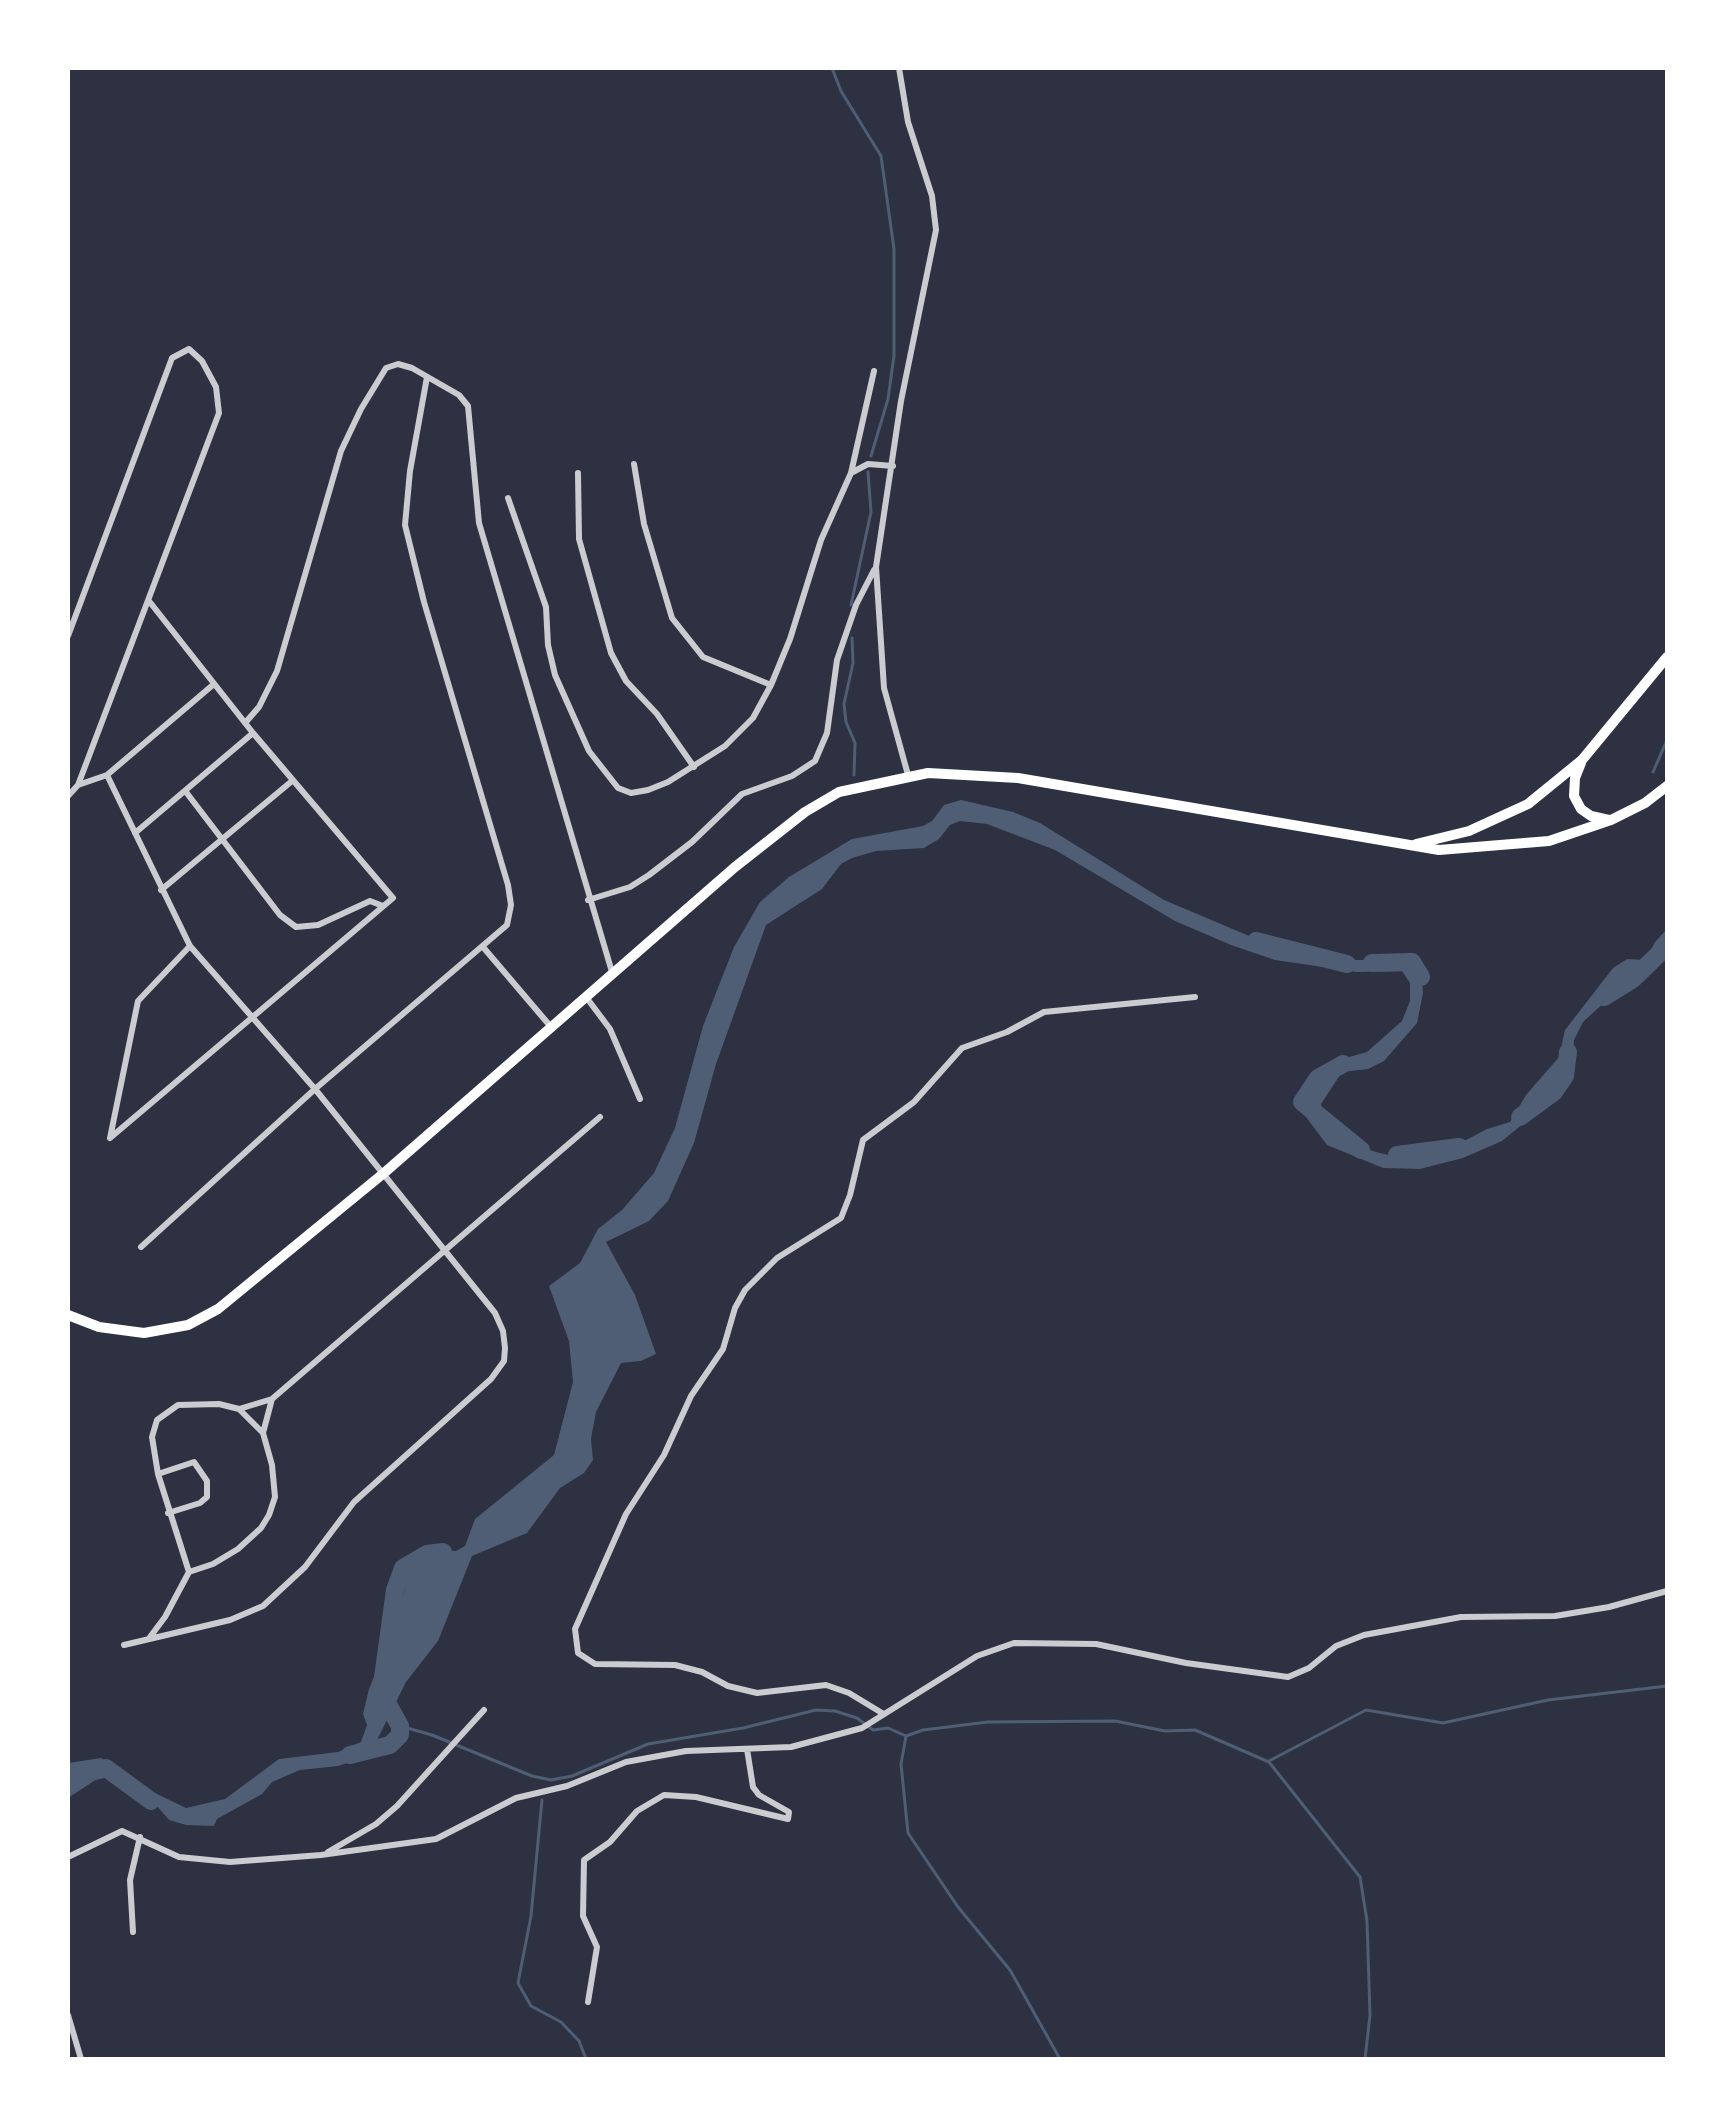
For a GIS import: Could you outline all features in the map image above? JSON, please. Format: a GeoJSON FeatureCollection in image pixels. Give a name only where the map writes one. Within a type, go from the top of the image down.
{"type":"FeatureCollection","features":[{"type":"Feature","properties":{"kind":"main road"},"geometry":{"type":"LineString","coordinates":[[1407,847],[1500,819],[1528,804],[1582,760],[1667,657]]}},
{"type":"Feature","properties":{"kind":"main road"},"geometry":{"type":"LineString","coordinates":[[1582,760],[1575,778],[1574,796],[1581,809],[1591,816],[1611,820]]}},
{"type":"Feature","properties":{"kind":"main road"},"geometry":{"type":"LineString","coordinates":[[68,1315],[87,1324],[122,1332],[144,1333],[188,1325],[235,1297],[384,1173],[612,972],[805,812],[839,792],[908,775],[949,773],[1052,782],[1407,847],[1439,850],[1549,841],[1611,820],[1645,803],[1667,786]]}},
{"type":"Feature","properties":{"kind":"street"},"geometry":{"type":"LineString","coordinates":[[899,68],[908,122],[932,196],[936,230],[901,401],[876,567],[884,688],[908,775]]}},
{"type":"Feature","properties":{"kind":"street"},"geometry":{"type":"LineString","coordinates":[[68,636],[172,358],[189,349],[210,375],[220,405],[78,785],[68,796]]}},
{"type":"Feature","properties":{"kind":"street"},"geometry":{"type":"LineString","coordinates":[[245,723],[259,707],[277,671],[341,451],[361,409],[389,366],[404,364],[459,395],[468,406],[479,523],[588,900],[612,972]]}},
{"type":"Feature","properties":{"kind":"street"},"geometry":{"type":"LineString","coordinates":[[508,498],[546,607],[548,645],[555,675],[596,765],[618,788],[631,793],[668,782],[694,767],[744,729],[771,685],[790,639],[821,540],[851,473],[874,371]]}},
{"type":"Feature","properties":{"kind":"street"},"geometry":{"type":"LineString","coordinates":[[141,1247],[315,1089],[507,925],[511,905],[508,885],[424,602],[405,525],[410,471],[427,377]]}},
{"type":"Feature","properties":{"kind":"street"},"geometry":{"type":"LineString","coordinates":[[634,464],[644,524],[664,601],[682,634],[695,651],[713,663],[771,685]]}},
{"type":"Feature","properties":{"kind":"street"},"geometry":{"type":"LineString","coordinates":[[851,473],[868,464],[893,466]]}},
{"type":"Feature","properties":{"kind":"street"},"geometry":{"type":"LineString","coordinates":[[578,473],[579,539],[611,653],[626,681],[657,714],[694,767]]}},
{"type":"Feature","properties":{"kind":"street"},"geometry":{"type":"LineString","coordinates":[[588,900],[630,887],[692,842],[742,794],[792,776],[815,761],[827,733],[837,660],[856,605],[876,567]]}},
{"type":"Feature","properties":{"kind":"street"},"geometry":{"type":"LineString","coordinates":[[149,601],[292,781],[393,898],[110,1138],[138,1001],[190,946]]}},
{"type":"Feature","properties":{"kind":"street"},"geometry":{"type":"LineString","coordinates":[[78,785],[107,775],[214,684]]}},
{"type":"Feature","properties":{"kind":"street"},"geometry":{"type":"LineString","coordinates":[[135,833],[253,733]]}},
{"type":"Feature","properties":{"kind":"street"},"geometry":{"type":"LineString","coordinates":[[107,775],[190,946],[315,1089],[495,1313],[503,1331],[504,1361],[491,1379],[354,1502],[305,1567],[263,1606],[230,1620],[124,1645]]}},
{"type":"Feature","properties":{"kind":"street"},"geometry":{"type":"LineString","coordinates":[[161,890],[292,781]]}},
{"type":"Feature","properties":{"kind":"street"},"geometry":{"type":"LineString","coordinates":[[186,792],[280,915],[296,927],[318,925],[370,901],[383,906]]}},
{"type":"Feature","properties":{"kind":"street"},"geometry":{"type":"LineString","coordinates":[[483,947],[551,1027]]}},
{"type":"Feature","properties":{"kind":"street"},"geometry":{"type":"LineString","coordinates":[[585,996],[610,1029],[640,1099]]}},
{"type":"Feature","properties":{"kind":"street"},"geometry":{"type":"LineString","coordinates":[[882,1713],[849,1693],[826,1685],[757,1693],[728,1686],[702,1672],[675,1665],[595,1664],[578,1653],[575,1629],[626,1514],[659,1464],[691,1396],[723,1349],[735,1308],[745,1290],[777,1258],[841,1218],[850,1195],[863,1140],[914,1102],[962,1048],[1007,1032],[1044,1012],[1195,997]]}},
{"type":"Feature","properties":{"kind":"street"},"geometry":{"type":"LineString","coordinates":[[189,1572],[158,1474],[153,1427],[166,1411],[200,1402],[239,1409],[272,1399],[600,1117]]}},
{"type":"Feature","properties":{"kind":"street"},"geometry":{"type":"LineString","coordinates":[[263,1433],[272,1399]]}},
{"type":"Feature","properties":{"kind":"street"},"geometry":{"type":"LineString","coordinates":[[148,1639],[165,1617],[189,1572],[213,1564],[238,1549],[261,1528],[269,1515],[275,1497],[272,1465],[263,1433],[239,1409]]}},
{"type":"Feature","properties":{"kind":"street"},"geometry":{"type":"LineString","coordinates":[[158,1474],[194,1462],[207,1481],[207,1497],[200,1503],[168,1513]]}},
{"type":"Feature","properties":{"kind":"street"},"geometry":{"type":"LineString","coordinates":[[68,1857],[122,1831],[166,1852],[192,1860],[230,1862],[321,1855],[436,1839],[516,1798],[567,1786],[639,1759],[686,1751],[791,1747],[862,1728],[990,1649],[1038,1641],[1096,1644],[1186,1663],[1288,1677],[1309,1668],[1336,1646],[1376,1632],[1461,1617],[1555,1616],[1609,1607],[1667,1591]]}},
{"type":"Feature","properties":{"kind":"street"},"geometry":{"type":"LineString","coordinates":[[321,1855],[376,1824],[460,1739],[484,1710]]}},
{"type":"Feature","properties":{"kind":"street"},"geometry":{"type":"LineString","coordinates":[[588,2002],[597,1947],[583,1916],[584,1860],[610,1842],[637,1811],[664,1795],[696,1797],[788,1819],[789,1812],[759,1795],[753,1787],[747,1749]]}},
{"type":"Feature","properties":{"kind":"street"},"geometry":{"type":"LineString","coordinates":[[133,1932],[130,1880],[140,1837]]}},
{"type":"Feature","properties":{"kind":"street"},"geometry":{"type":"LineString","coordinates":[[68,2015],[81,2059]]}},
{"type":"Feature","properties":{"kind":"water"},"geometry":{"type":"Polygon","coordinates":[[[961,800],[1013,812],[1040,823],[1164,900],[1292,954],[1325,960],[1412,960],[1421,972],[1423,993],[1417,1023],[1384,1061],[1368,1069],[1342,1072],[1321,1104],[1324,1121],[1358,1146],[1389,1155],[1447,1150],[1487,1129],[1510,1122],[1526,1095],[1559,1057],[1565,1030],[1613,968],[1627,959],[1646,960],[1655,942],[1667,929],[1667,955],[1657,968],[1628,981],[1583,1022],[1574,1040],[1573,1065],[1529,1119],[1502,1141],[1463,1158],[1420,1169],[1383,1168],[1327,1145],[1297,1105],[1335,1061],[1367,1052],[1402,1021],[1410,1001],[1410,983],[1402,971],[1357,972],[1275,960],[1231,945],[1175,921],[1055,850],[987,824],[960,821],[950,825],[939,839],[924,848],[876,851],[852,858],[841,864],[822,889],[766,925],[716,1064],[694,1143],[668,1201],[649,1221],[606,1242],[635,1295],[656,1354],[641,1361],[621,1363],[596,1412],[591,1439],[593,1460],[584,1473],[560,1488],[527,1533],[472,1556],[438,1641],[406,1682],[369,1756],[338,1766],[300,1770],[272,1782],[262,1794],[217,1819],[214,1826],[186,1825],[169,1820],[156,1805],[140,1799],[131,1784],[112,1777],[97,1779],[68,1798],[68,1763],[101,1758],[153,1792],[186,1808],[225,1799],[279,1759],[338,1752],[361,1742],[367,1725],[363,1714],[369,1689],[394,1628],[410,1570],[421,1554],[431,1550],[456,1551],[465,1546],[475,1519],[554,1455],[573,1382],[569,1341],[549,1286],[580,1263],[598,1229],[622,1210],[654,1173],[675,1128],[703,1026],[734,947],[760,902],[789,877],[852,839],[923,826],[932,821],[944,805],[961,800]]]}},
{"type":"Feature","properties":{"kind":"waterway"},"geometry":{"type":"LineString","coordinates":[[832,68],[841,91],[881,156],[894,249],[894,356],[888,399],[871,456]]}},
{"type":"Feature","properties":{"kind":"waterway"},"geometry":{"type":"LineString","coordinates":[[851,605],[871,512],[868,472]]}},
{"type":"Feature","properties":{"kind":"waterway"},"geometry":{"type":"LineString","coordinates":[[852,638],[853,663],[844,704],[846,722],[855,743],[854,775]]}},
{"type":"Feature","properties":{"kind":"waterway"},"geometry":{"type":"LineString","coordinates":[[1653,772],[1667,740]]}},
{"type":"Feature","properties":{"kind":"waterway"},"geometry":{"type":"LineString","coordinates":[[1256,941],[1347,964]]}},
{"type":"Feature","properties":{"kind":"waterway"},"geometry":{"type":"LineString","coordinates":[[1604,997],[1633,979],[1667,946]]}},
{"type":"Feature","properties":{"kind":"waterway"},"geometry":{"type":"LineString","coordinates":[[1372,963],[1412,962],[1421,977]]}},
{"type":"Feature","properties":{"kind":"waterway"},"geometry":{"type":"LineString","coordinates":[[1520,1117],[1554,1092],[1565,1076],[1568,1052]]}},
{"type":"Feature","properties":{"kind":"waterway"},"geometry":{"type":"LineString","coordinates":[[1343,1064],[1318,1078],[1302,1102],[1361,1150]]}},
{"type":"Feature","properties":{"kind":"waterway"},"geometry":{"type":"LineString","coordinates":[[1397,1155],[1459,1147]]}},
{"type":"Feature","properties":{"kind":"waterway"},"geometry":{"type":"LineString","coordinates":[[350,1755],[390,1745],[400,1735],[400,1726],[381,1692],[395,1590],[403,1568],[427,1554],[443,1552]]}},
{"type":"Feature","properties":{"kind":"waterway"},"geometry":{"type":"LineString","coordinates":[[1269,1761],[1366,1710],[1443,1723],[1548,1700],[1667,1686]]}},
{"type":"Feature","properties":{"kind":"waterway"},"geometry":{"type":"LineString","coordinates":[[400,1726],[432,1735],[532,1776],[551,1780],[572,1776],[648,1744],[743,1728],[816,1710],[835,1711],[857,1718],[873,1730],[888,1728],[906,1736]]}},
{"type":"Feature","properties":{"kind":"waterway"},"geometry":{"type":"LineString","coordinates":[[1060,2059],[1010,1970],[958,1907],[908,1833],[901,1764],[906,1736],[923,1730],[988,1722],[1115,1721],[1165,1731],[1195,1730],[1269,1762],[1360,1877],[1367,1921],[1370,2015],[1365,2059]]}},
{"type":"Feature","properties":{"kind":"waterway"},"geometry":{"type":"LineString","coordinates":[[68,1778],[106,1768],[151,1801]]}},
{"type":"Feature","properties":{"kind":"waterway"},"geometry":{"type":"LineString","coordinates":[[542,1800],[531,1916],[518,1983],[531,2006],[561,2022],[579,2041],[586,2059]]}}]}
